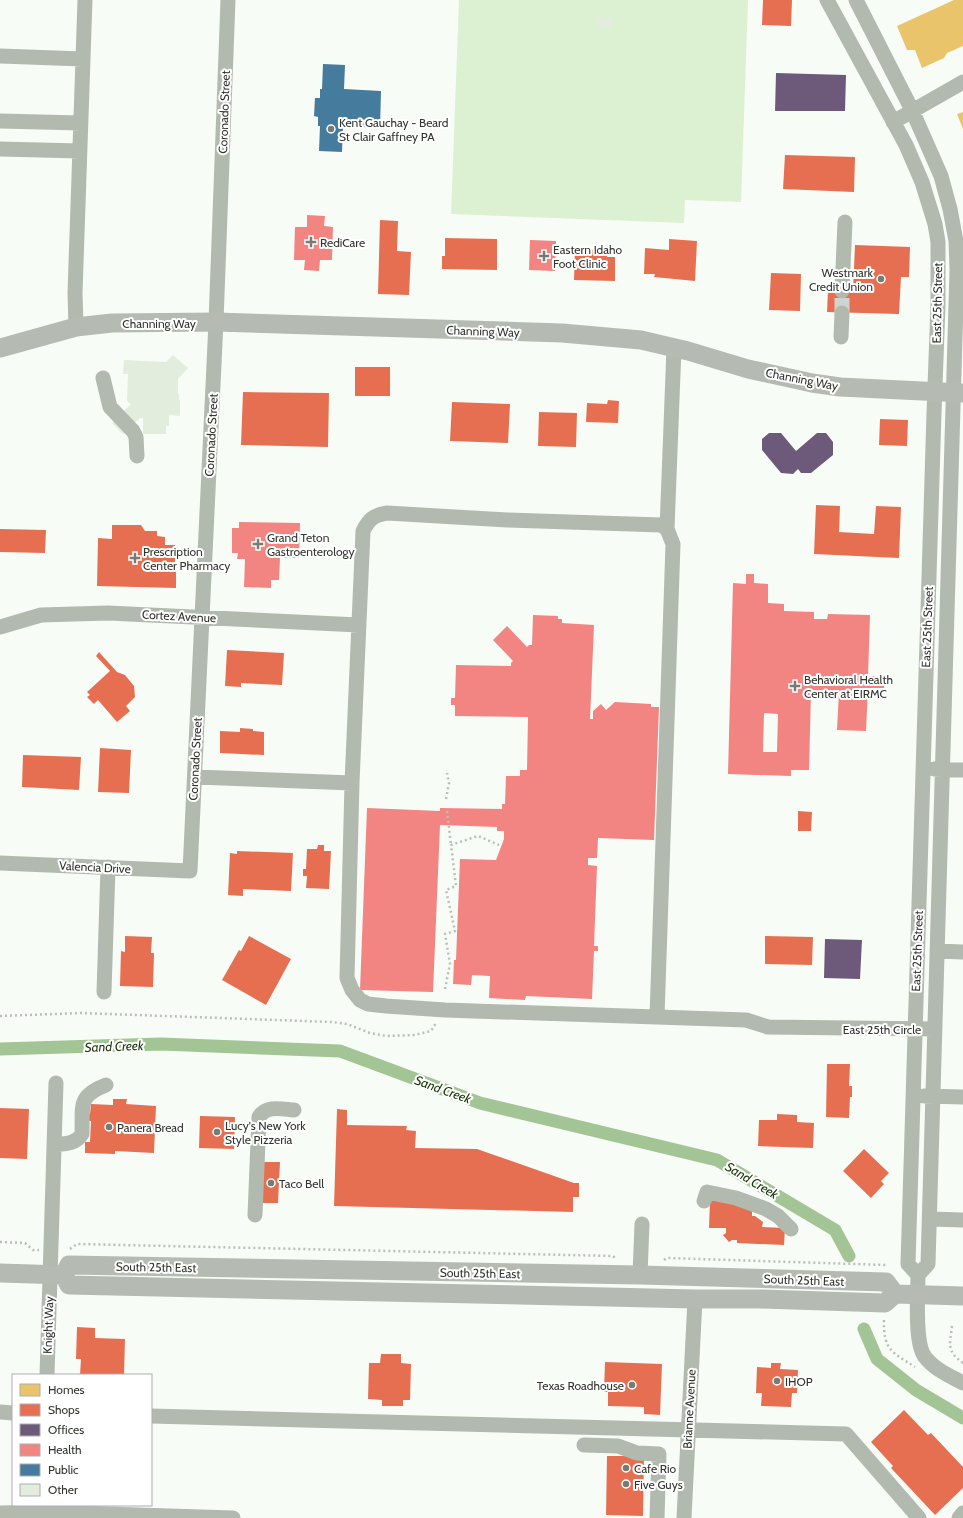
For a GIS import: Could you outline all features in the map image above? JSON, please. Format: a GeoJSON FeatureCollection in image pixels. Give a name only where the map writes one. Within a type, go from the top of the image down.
{"type":"FeatureCollection","features":[{"type":"Feature","properties":{"kind":"main road","name":"Channing Way"},"geometry":{"type":"LineString","coordinates":[[0,348],[76,328],[112,323],[216,322],[562,333],[641,340],[748,369],[812,383],[840,387],[958,393]]}},
{"type":"Feature","properties":{"kind":"main road","name":"South 25th East"},"geometry":{"type":"LineString","coordinates":[[69,1265],[365,1271],[640,1275],[886,1282],[895,1294],[885,1303],[760,1299],[695,1300],[69,1285],[57,1274],[69,1265]]}},
{"type":"Feature","properties":{"kind":"main road"},"geometry":{"type":"LineString","coordinates":[[365,1271],[365,1291]]}},
{"type":"Feature","properties":{"kind":"main road"},"geometry":{"type":"LineString","coordinates":[[0,1273],[57,1274]]}},
{"type":"Feature","properties":{"kind":"main road"},"geometry":{"type":"LineString","coordinates":[[591,1297],[610,1288],[636,1287],[640,1281],[640,1275]]}},
{"type":"Feature","properties":{"kind":"main road"},"geometry":{"type":"LineString","coordinates":[[895,1294],[963,1296]]}},
{"type":"Feature","properties":{"kind":"street"},"geometry":{"type":"LineString","coordinates":[[76,328],[75,293],[85,0]]}},
{"type":"Feature","properties":{"kind":"street","name":"Coronado Street"},"geometry":{"type":"LineString","coordinates":[[190,871],[216,322],[228,0]]}},
{"type":"Feature","properties":{"kind":"street","name":"East 25th Street"},"geometry":{"type":"LineString","coordinates":[[827,0],[906,145],[922,182],[935,224],[938,242],[938,305],[934,392],[908,1264],[918,1275],[928,1264],[930,1219],[942,770],[958,393],[956,241],[941,176],[912,110],[856,0]]}},
{"type":"Feature","properties":{"kind":"street"},"geometry":{"type":"LineString","coordinates":[[0,56],[83,59]]}},
{"type":"Feature","properties":{"kind":"street"},"geometry":{"type":"LineString","coordinates":[[893,122],[963,82]]}},
{"type":"Feature","properties":{"kind":"street"},"geometry":{"type":"LineString","coordinates":[[0,121],[81,124]]}},
{"type":"Feature","properties":{"kind":"street"},"geometry":{"type":"LineString","coordinates":[[0,149],[80,151]]}},
{"type":"Feature","properties":{"kind":"street"},"geometry":{"type":"LineString","coordinates":[[842,291],[845,222]]}},
{"type":"Feature","properties":{"kind":"street"},"geometry":{"type":"LineString","coordinates":[[841,337],[842,313]]}},
{"type":"Feature","properties":{"kind":"street"},"geometry":{"type":"LineString","coordinates":[[657,1017],[672,544],[667,529],[674,348]]}},
{"type":"Feature","properties":{"kind":"street"},"geometry":{"type":"LineString","coordinates":[[103,378],[110,407],[133,431],[136,437],[137,456]]}},
{"type":"Feature","properties":{"kind":"street","name":"East 25th Circle"},"geometry":{"type":"LineString","coordinates":[[667,529],[661,525],[507,520],[387,513],[377,515],[367,523],[363,531],[352,783],[347,978],[352,990],[360,1000],[368,1004],[380,1006],[746,1020],[768,1027],[830,1029],[935,1029]]}},
{"type":"Feature","properties":{"kind":"street","name":"Cortez Avenue"},"geometry":{"type":"LineString","coordinates":[[0,627],[41,615],[64,613],[108,613],[359,625]]}},
{"type":"Feature","properties":{"kind":"street"},"geometry":{"type":"LineString","coordinates":[[923,769],[963,770]]}},
{"type":"Feature","properties":{"kind":"street"},"geometry":{"type":"LineString","coordinates":[[195,777],[352,783]]}},
{"type":"Feature","properties":{"kind":"street","name":"Valencia Drive"},"geometry":{"type":"LineString","coordinates":[[0,863],[190,871]]}},
{"type":"Feature","properties":{"kind":"street"},"geometry":{"type":"LineString","coordinates":[[104,992],[108,867]]}},
{"type":"Feature","properties":{"kind":"street"},"geometry":{"type":"LineString","coordinates":[[937,951],[963,952]]}},
{"type":"Feature","properties":{"kind":"street","name":"Knight Way"},"geometry":{"type":"LineString","coordinates":[[47,1374],[57,1274],[54,1145],[56,1083]]}},
{"type":"Feature","properties":{"kind":"street"},"geometry":{"type":"LineString","coordinates":[[54,1145],[75,1142],[80,1137],[82,1134],[83,1103],[86,1096],[95,1089],[106,1085]]}},
{"type":"Feature","properties":{"kind":"street"},"geometry":{"type":"LineString","coordinates":[[913,1096],[963,1097]]}},
{"type":"Feature","properties":{"kind":"street"},"geometry":{"type":"LineString","coordinates":[[255,1215],[259,1117],[263,1111],[267,1109],[294,1110]]}},
{"type":"Feature","properties":{"kind":"street"},"geometry":{"type":"LineString","coordinates":[[704,1201],[707,1192],[736,1198],[778,1216],[791,1229]]}},
{"type":"Feature","properties":{"kind":"street"},"geometry":{"type":"LineString","coordinates":[[930,1219],[963,1220]]}},
{"type":"Feature","properties":{"kind":"street"},"geometry":{"type":"LineString","coordinates":[[640,1275],[642,1224]]}},
{"type":"Feature","properties":{"kind":"street"},"geometry":{"type":"LineString","coordinates":[[918,1275],[918,1336],[920,1346],[925,1357],[935,1367],[963,1383]]}},
{"type":"Feature","properties":{"kind":"street","name":"Brianne Avenue"},"geometry":{"type":"LineString","coordinates":[[684,1518],[695,1300]]}},
{"type":"Feature","properties":{"kind":"street"},"geometry":{"type":"LineString","coordinates":[[0,1412],[12,1413]]}},
{"type":"Feature","properties":{"kind":"street"},"geometry":{"type":"LineString","coordinates":[[152,1416],[846,1434],[919,1518]]}},
{"type":"Feature","properties":{"kind":"street"},"geometry":{"type":"LineString","coordinates":[[584,1445],[618,1446],[637,1453],[659,1454],[657,1518]]}},
{"type":"Feature","properties":{"kind":"street"},"geometry":{"type":"LineString","coordinates":[[0,1513],[44,1512],[233,1518]]}},
{"type":"Feature","properties":{"kind":"street"},"geometry":{"type":"LineString","coordinates":[[958,1518],[963,1513]]}},
{"type":"Feature","properties":{"kind":"path"},"geometry":{"type":"LineString","coordinates":[[446,799],[449,783],[447,773]]}},
{"type":"Feature","properties":{"kind":"path"},"geometry":{"type":"LineString","coordinates":[[445,989],[450,964],[445,934],[455,931],[446,890],[456,886],[447,811]]}},
{"type":"Feature","properties":{"kind":"path"},"geometry":{"type":"LineString","coordinates":[[451,845],[478,836],[499,845]]}},
{"type":"Feature","properties":{"kind":"path"},"geometry":{"type":"LineString","coordinates":[[0,1016],[81,1013],[332,1022],[347,1024],[370,1033],[386,1036],[414,1035],[431,1030],[435,1026],[436,1018]]}},
{"type":"Feature","properties":{"kind":"path"},"geometry":{"type":"LineString","coordinates":[[0,1242],[25,1243],[33,1250]]}},
{"type":"Feature","properties":{"kind":"path"},"geometry":{"type":"LineString","coordinates":[[69,1250],[77,1244],[613,1256],[618,1260]]}},
{"type":"Feature","properties":{"kind":"path"},"geometry":{"type":"LineString","coordinates":[[659,1263],[667,1258],[888,1266]]}},
{"type":"Feature","properties":{"kind":"path"},"geometry":{"type":"LineString","coordinates":[[884,1320],[884,1334],[886,1342],[893,1353]]}},
{"type":"Feature","properties":{"kind":"path"},"geometry":{"type":"LineString","coordinates":[[952,1326],[950,1348],[954,1356],[963,1363]]}},
{"type":"Feature","properties":{"kind":"green space"},"geometry":{"type":"Polygon","coordinates":[[[459,0],[748,0],[741,202],[685,200],[684,223],[451,214],[459,0]]]}},
{"type":"Feature","properties":{"kind":"building: Homes"},"geometry":{"type":"Polygon","coordinates":[[[954,0],[963,0],[963,46],[947,53],[944,58],[922,68],[915,50],[907,50],[897,26],[954,0]]]}},
{"type":"Feature","properties":{"kind":"building: Homes"},"geometry":{"type":"Polygon","coordinates":[[[963,112],[963,129],[957,114],[963,112]]]}},
{"type":"Feature","properties":{"kind":"building: Shops"},"geometry":{"type":"Polygon","coordinates":[[[763,0],[792,0],[791,26],[762,25],[763,0]]]}},
{"type":"Feature","properties":{"kind":"building: Shops"},"geometry":{"type":"Polygon","coordinates":[[[785,155],[855,157],[854,192],[783,189],[785,155]]]}},
{"type":"Feature","properties":{"kind":"building: Shops"},"geometry":{"type":"Polygon","coordinates":[[[380,220],[398,221],[397,251],[411,252],[409,295],[378,294],[380,220]]]}},
{"type":"Feature","properties":{"kind":"building: Shops"},"geometry":{"type":"Polygon","coordinates":[[[445,238],[497,239],[497,270],[442,269],[442,256],[445,256],[445,238]]]}},
{"type":"Feature","properties":{"kind":"building: Shops"},"geometry":{"type":"Polygon","coordinates":[[[669,239],[697,241],[695,281],[654,277],[655,274],[644,274],[645,248],[669,250],[669,239]]]}},
{"type":"Feature","properties":{"kind":"building: Shops"},"geometry":{"type":"Polygon","coordinates":[[[855,245],[910,247],[909,277],[901,277],[899,314],[827,312],[828,290],[853,291],[855,245]]]}},
{"type":"Feature","properties":{"kind":"building: Shops"},"geometry":{"type":"Polygon","coordinates":[[[575,249],[607,250],[607,257],[615,257],[615,281],[574,280],[575,249]]]}},
{"type":"Feature","properties":{"kind":"building: Shops"},"geometry":{"type":"Polygon","coordinates":[[[771,273],[801,274],[800,311],[769,310],[771,273]]]}},
{"type":"Feature","properties":{"kind":"building: Shops"},"geometry":{"type":"Polygon","coordinates":[[[355,367],[390,367],[390,396],[355,396],[355,367]]]}},
{"type":"Feature","properties":{"kind":"building: Shops"},"geometry":{"type":"Polygon","coordinates":[[[243,392],[329,393],[328,447],[241,445],[243,392]]]}},
{"type":"Feature","properties":{"kind":"building: Shops"},"geometry":{"type":"Polygon","coordinates":[[[608,400],[619,401],[618,423],[586,422],[587,403],[607,404],[608,400]]]}},
{"type":"Feature","properties":{"kind":"building: Shops"},"geometry":{"type":"Polygon","coordinates":[[[452,402],[510,404],[508,443],[450,441],[452,402]]]}},
{"type":"Feature","properties":{"kind":"building: Shops"},"geometry":{"type":"Polygon","coordinates":[[[539,412],[577,413],[576,447],[538,446],[539,412]]]}},
{"type":"Feature","properties":{"kind":"building: Shops"},"geometry":{"type":"Polygon","coordinates":[[[880,419],[908,420],[907,446],[879,445],[880,419]]]}},
{"type":"Feature","properties":{"kind":"building: Shops"},"geometry":{"type":"Polygon","coordinates":[[[816,505],[840,506],[839,532],[874,534],[876,506],[901,507],[899,558],[814,554],[816,505]]]}},
{"type":"Feature","properties":{"kind":"building: Shops"},"geometry":{"type":"Polygon","coordinates":[[[112,525],[141,525],[145,531],[157,531],[157,536],[165,537],[165,545],[175,545],[175,565],[161,565],[161,568],[176,569],[176,588],[97,586],[98,538],[112,539],[112,525]]]}},
{"type":"Feature","properties":{"kind":"building: Shops"},"geometry":{"type":"Polygon","coordinates":[[[0,529],[46,530],[45,553],[0,552],[0,529]]]}},
{"type":"Feature","properties":{"kind":"building: Shops"},"geometry":{"type":"Polygon","coordinates":[[[227,650],[284,653],[282,685],[241,683],[241,687],[225,686],[227,650]]]}},
{"type":"Feature","properties":{"kind":"building: Shops"},"geometry":{"type":"Polygon","coordinates":[[[99,652],[117,672],[125,675],[134,686],[135,697],[126,706],[130,711],[117,722],[98,700],[94,704],[87,697],[90,695],[87,692],[110,671],[96,656],[99,652]]]}},
{"type":"Feature","properties":{"kind":"building: Shops"},"geometry":{"type":"Polygon","coordinates":[[[240,728],[264,732],[264,755],[220,753],[220,731],[240,732],[240,728]]]}},
{"type":"Feature","properties":{"kind":"building: Shops"},"geometry":{"type":"Polygon","coordinates":[[[100,748],[131,750],[129,793],[98,792],[100,748]]]}},
{"type":"Feature","properties":{"kind":"building: Shops"},"geometry":{"type":"Polygon","coordinates":[[[23,755],[81,757],[79,790],[22,787],[23,755]]]}},
{"type":"Feature","properties":{"kind":"building: Shops"},"geometry":{"type":"Polygon","coordinates":[[[798,811],[812,812],[811,831],[798,831],[798,811]]]}},
{"type":"Feature","properties":{"kind":"building: Shops"},"geometry":{"type":"Polygon","coordinates":[[[318,845],[324,845],[324,851],[331,851],[329,889],[306,888],[307,876],[303,876],[303,869],[306,869],[307,849],[317,849],[318,845]]]}},
{"type":"Feature","properties":{"kind":"building: Shops"},"geometry":{"type":"Polygon","coordinates":[[[237,851],[293,853],[291,891],[243,889],[243,896],[228,895],[230,853],[237,854],[237,851]]]}},
{"type":"Feature","properties":{"kind":"building: Shops"},"geometry":{"type":"Polygon","coordinates":[[[125,936],[152,937],[151,953],[154,953],[153,987],[120,986],[121,951],[125,952],[125,936]]]}},
{"type":"Feature","properties":{"kind":"building: Shops"},"geometry":{"type":"Polygon","coordinates":[[[249,936],[291,959],[266,1005],[222,980],[239,950],[241,951],[249,936]]]}},
{"type":"Feature","properties":{"kind":"building: Shops"},"geometry":{"type":"Polygon","coordinates":[[[765,936],[813,937],[812,965],[765,964],[765,936]]]}},
{"type":"Feature","properties":{"kind":"building: Shops"},"geometry":{"type":"Polygon","coordinates":[[[827,1064],[850,1064],[849,1086],[852,1086],[852,1097],[850,1097],[849,1118],[826,1117],[827,1064]]]}},
{"type":"Feature","properties":{"kind":"building: Shops"},"geometry":{"type":"Polygon","coordinates":[[[113,1099],[127,1099],[126,1104],[156,1106],[154,1153],[115,1151],[115,1154],[85,1153],[85,1142],[90,1142],[91,1121],[86,1121],[86,1114],[90,1114],[91,1104],[113,1105],[113,1099]]]}},
{"type":"Feature","properties":{"kind":"building: Shops"},"geometry":{"type":"Polygon","coordinates":[[[0,1108],[29,1109],[27,1159],[0,1158],[0,1108]]]}},
{"type":"Feature","properties":{"kind":"building: Shops"},"geometry":{"type":"Polygon","coordinates":[[[337,1109],[347,1110],[347,1125],[407,1126],[406,1130],[416,1131],[415,1148],[477,1149],[574,1183],[579,1183],[579,1197],[573,1197],[573,1212],[334,1206],[337,1109]]]}},
{"type":"Feature","properties":{"kind":"building: Shops"},"geometry":{"type":"Polygon","coordinates":[[[777,1114],[797,1115],[797,1122],[814,1123],[813,1148],[758,1146],[759,1120],[777,1120],[777,1114]]]}},
{"type":"Feature","properties":{"kind":"building: Shops"},"geometry":{"type":"Polygon","coordinates":[[[200,1116],[235,1117],[234,1149],[199,1148],[200,1116]]]}},
{"type":"Feature","properties":{"kind":"building: Shops"},"geometry":{"type":"Polygon","coordinates":[[[864,1149],[889,1173],[881,1181],[884,1184],[871,1198],[843,1171],[864,1149]]]}},
{"type":"Feature","properties":{"kind":"building: Shops"},"geometry":{"type":"Polygon","coordinates":[[[261,1162],[280,1162],[278,1203],[260,1203],[261,1162]]]}},
{"type":"Feature","properties":{"kind":"building: Shops"},"geometry":{"type":"Polygon","coordinates":[[[710,1200],[727,1200],[752,1210],[752,1216],[755,1216],[763,1222],[762,1227],[785,1228],[784,1245],[737,1243],[737,1240],[732,1240],[729,1242],[723,1235],[726,1233],[726,1228],[709,1228],[710,1200]]]}},
{"type":"Feature","properties":{"kind":"building: Shops"},"geometry":{"type":"Polygon","coordinates":[[[77,1327],[95,1328],[95,1338],[125,1339],[124,1374],[80,1374],[81,1359],[76,1359],[77,1327]]]}},
{"type":"Feature","properties":{"kind":"building: Shops"},"geometry":{"type":"Polygon","coordinates":[[[381,1354],[401,1354],[401,1363],[411,1364],[410,1400],[403,1400],[403,1406],[382,1406],[382,1400],[368,1399],[369,1363],[380,1363],[381,1354]]]}},
{"type":"Feature","properties":{"kind":"building: Shops"},"geometry":{"type":"Polygon","coordinates":[[[605,1362],[662,1364],[660,1415],[644,1414],[644,1407],[608,1406],[608,1392],[604,1392],[605,1362]]]}},
{"type":"Feature","properties":{"kind":"building: Shops","name":"IHOP"},"geometry":{"type":"Polygon","coordinates":[[[771,1363],[781,1363],[780,1369],[798,1370],[797,1393],[792,1393],[791,1407],[761,1406],[762,1393],[756,1393],[757,1367],[771,1368],[771,1363]]]}},
{"type":"Feature","properties":{"kind":"building: Shops"},"geometry":{"type":"Polygon","coordinates":[[[904,1410],[928,1435],[931,1433],[963,1467],[963,1488],[935,1515],[891,1468],[893,1466],[871,1442],[904,1410]]]}},
{"type":"Feature","properties":{"kind":"building: Shops"},"geometry":{"type":"Polygon","coordinates":[[[607,1456],[644,1456],[643,1516],[606,1515],[607,1456]]]}},
{"type":"Feature","properties":{"kind":"building: Offices"},"geometry":{"type":"Polygon","coordinates":[[[776,73],[846,75],[845,111],[775,111],[776,73]]]}},
{"type":"Feature","properties":{"kind":"building: Offices"},"geometry":{"type":"Polygon","coordinates":[[[769,433],[781,433],[796,451],[817,433],[826,433],[833,442],[833,455],[811,473],[801,473],[798,469],[793,474],[781,473],[762,450],[762,439],[769,433]]]}},
{"type":"Feature","properties":{"kind":"building: Offices"},"geometry":{"type":"Polygon","coordinates":[[[825,939],[862,940],[860,979],[824,978],[825,939]]]}},
{"type":"Feature","properties":{"kind":"building: Health"},"geometry":{"type":"Polygon","coordinates":[[[307,215],[325,216],[324,226],[333,227],[332,260],[320,260],[319,271],[304,270],[305,260],[294,260],[295,227],[307,227],[307,215]]]}},
{"type":"Feature","properties":{"kind":"building: Health"},"geometry":{"type":"Polygon","coordinates":[[[530,240],[556,241],[555,271],[529,270],[530,240]]]}},
{"type":"Feature","properties":{"kind":"building: Health"},"geometry":{"type":"Polygon","coordinates":[[[239,522],[300,523],[299,558],[280,558],[279,580],[271,580],[271,588],[244,587],[245,559],[237,559],[238,553],[232,553],[232,528],[239,528],[239,522]]]}},
{"type":"Feature","properties":{"kind":"building: Health"},"geometry":{"type":"Polygon","coordinates":[[[746,574],[754,574],[754,583],[768,584],[768,603],[784,604],[784,611],[814,612],[814,619],[827,619],[828,614],[870,615],[868,676],[885,676],[884,688],[868,688],[866,731],[837,730],[839,692],[811,691],[809,770],[791,770],[791,776],[728,774],[733,583],[746,584],[746,574]],[[764,713],[763,752],[777,752],[778,714],[764,713]]]}},
{"type":"Feature","properties":{"kind":"building: Health"},"geometry":{"type":"Polygon","coordinates":[[[533,615],[558,616],[558,619],[562,619],[562,623],[594,625],[590,719],[593,719],[593,711],[601,704],[606,710],[615,702],[651,704],[651,707],[659,707],[654,840],[598,838],[597,858],[588,858],[588,865],[597,866],[594,946],[598,946],[598,951],[594,951],[592,999],[526,996],[525,1000],[489,998],[490,976],[472,975],[471,985],[453,984],[454,960],[456,960],[460,859],[496,860],[504,839],[504,831],[497,831],[497,827],[440,825],[433,992],[360,990],[367,808],[440,811],[440,808],[502,809],[502,804],[505,804],[506,776],[520,776],[520,770],[527,770],[528,717],[455,716],[455,705],[451,705],[451,698],[455,698],[456,665],[511,666],[513,661],[493,640],[507,626],[527,647],[532,645],[533,615]]]}},
{"type":"Feature","properties":{"kind":"building: Public"},"geometry":{"type":"Polygon","coordinates":[[[323,64],[345,65],[344,89],[381,91],[380,128],[343,126],[342,152],[319,151],[320,126],[318,126],[318,117],[314,116],[315,98],[320,98],[320,89],[322,89],[323,64]]]}},
{"type":"Feature","properties":{"kind":"building: Other"},"geometry":{"type":"Polygon","coordinates":[[[596,18],[613,18],[612,28],[596,27],[596,18]]]}},
{"type":"Feature","properties":{"kind":"building: Other"},"geometry":{"type":"Polygon","coordinates":[[[173,355],[188,368],[178,379],[180,416],[169,415],[169,426],[166,426],[166,434],[143,434],[143,418],[140,418],[123,434],[112,423],[131,404],[127,401],[128,374],[123,374],[124,360],[166,362],[173,355]]]}},
{"type":"Feature","properties":{"kind":"waterway","name":"Sand Creek"},"geometry":{"type":"LineString","coordinates":[[0,1049],[161,1044],[340,1051],[480,1103],[717,1160],[835,1230],[849,1256]]}},
{"type":"Feature","properties":{"kind":"waterway","name":"Sand Creek"},"geometry":{"type":"LineString","coordinates":[[864,1329],[877,1359],[916,1390],[963,1418]]}},
{"type":"Feature","properties":{"kind":"tunnel"},"geometry":{"type":"LineString","coordinates":[[842,291],[842,313]]}},
{"type":"Feature","properties":{"kind":"place","name":"Kent Gauchay - Beard St Clair Gaffney PA"},"geometry":{"type":"Point","coordinates":[331,129]}},
{"type":"Feature","properties":{"kind":"place","name":"RediCare"},"geometry":{"type":"Point","coordinates":[311,242]}},
{"type":"Feature","properties":{"kind":"place","name":"Eastern Idaho Foot Clinic"},"geometry":{"type":"Point","coordinates":[544,256]}},
{"type":"Feature","properties":{"kind":"place","name":"Westmark Credit Union"},"geometry":{"type":"Point","coordinates":[881,279]}},
{"type":"Feature","properties":{"kind":"place","name":"Grand Teton Gastroenterology"},"geometry":{"type":"Point","coordinates":[258,544]}},
{"type":"Feature","properties":{"kind":"place","name":"Prescription Center Pharmacy"},"geometry":{"type":"Point","coordinates":[135,558]}},
{"type":"Feature","properties":{"kind":"place","name":"Behavioral Health Center at EIRMC"},"geometry":{"type":"Point","coordinates":[795,686]}},
{"type":"Feature","properties":{"kind":"place","name":"Panera Bread"},"geometry":{"type":"Point","coordinates":[109,1127]}},
{"type":"Feature","properties":{"kind":"place","name":"Lucy's New York Style Pizzeria"},"geometry":{"type":"Point","coordinates":[217,1132]}},
{"type":"Feature","properties":{"kind":"place","name":"Taco Bell"},"geometry":{"type":"Point","coordinates":[271,1183]}},
{"type":"Feature","properties":{"kind":"place","name":"IHOP"},"geometry":{"type":"Point","coordinates":[777,1381]}},
{"type":"Feature","properties":{"kind":"place","name":"Texas Roadhouse"},"geometry":{"type":"Point","coordinates":[632,1385]}},
{"type":"Feature","properties":{"kind":"place","name":"Cafe Rio"},"geometry":{"type":"Point","coordinates":[626,1468]}},
{"type":"Feature","properties":{"kind":"place","name":"Five Guys"},"geometry":{"type":"Point","coordinates":[626,1484]}}]}
